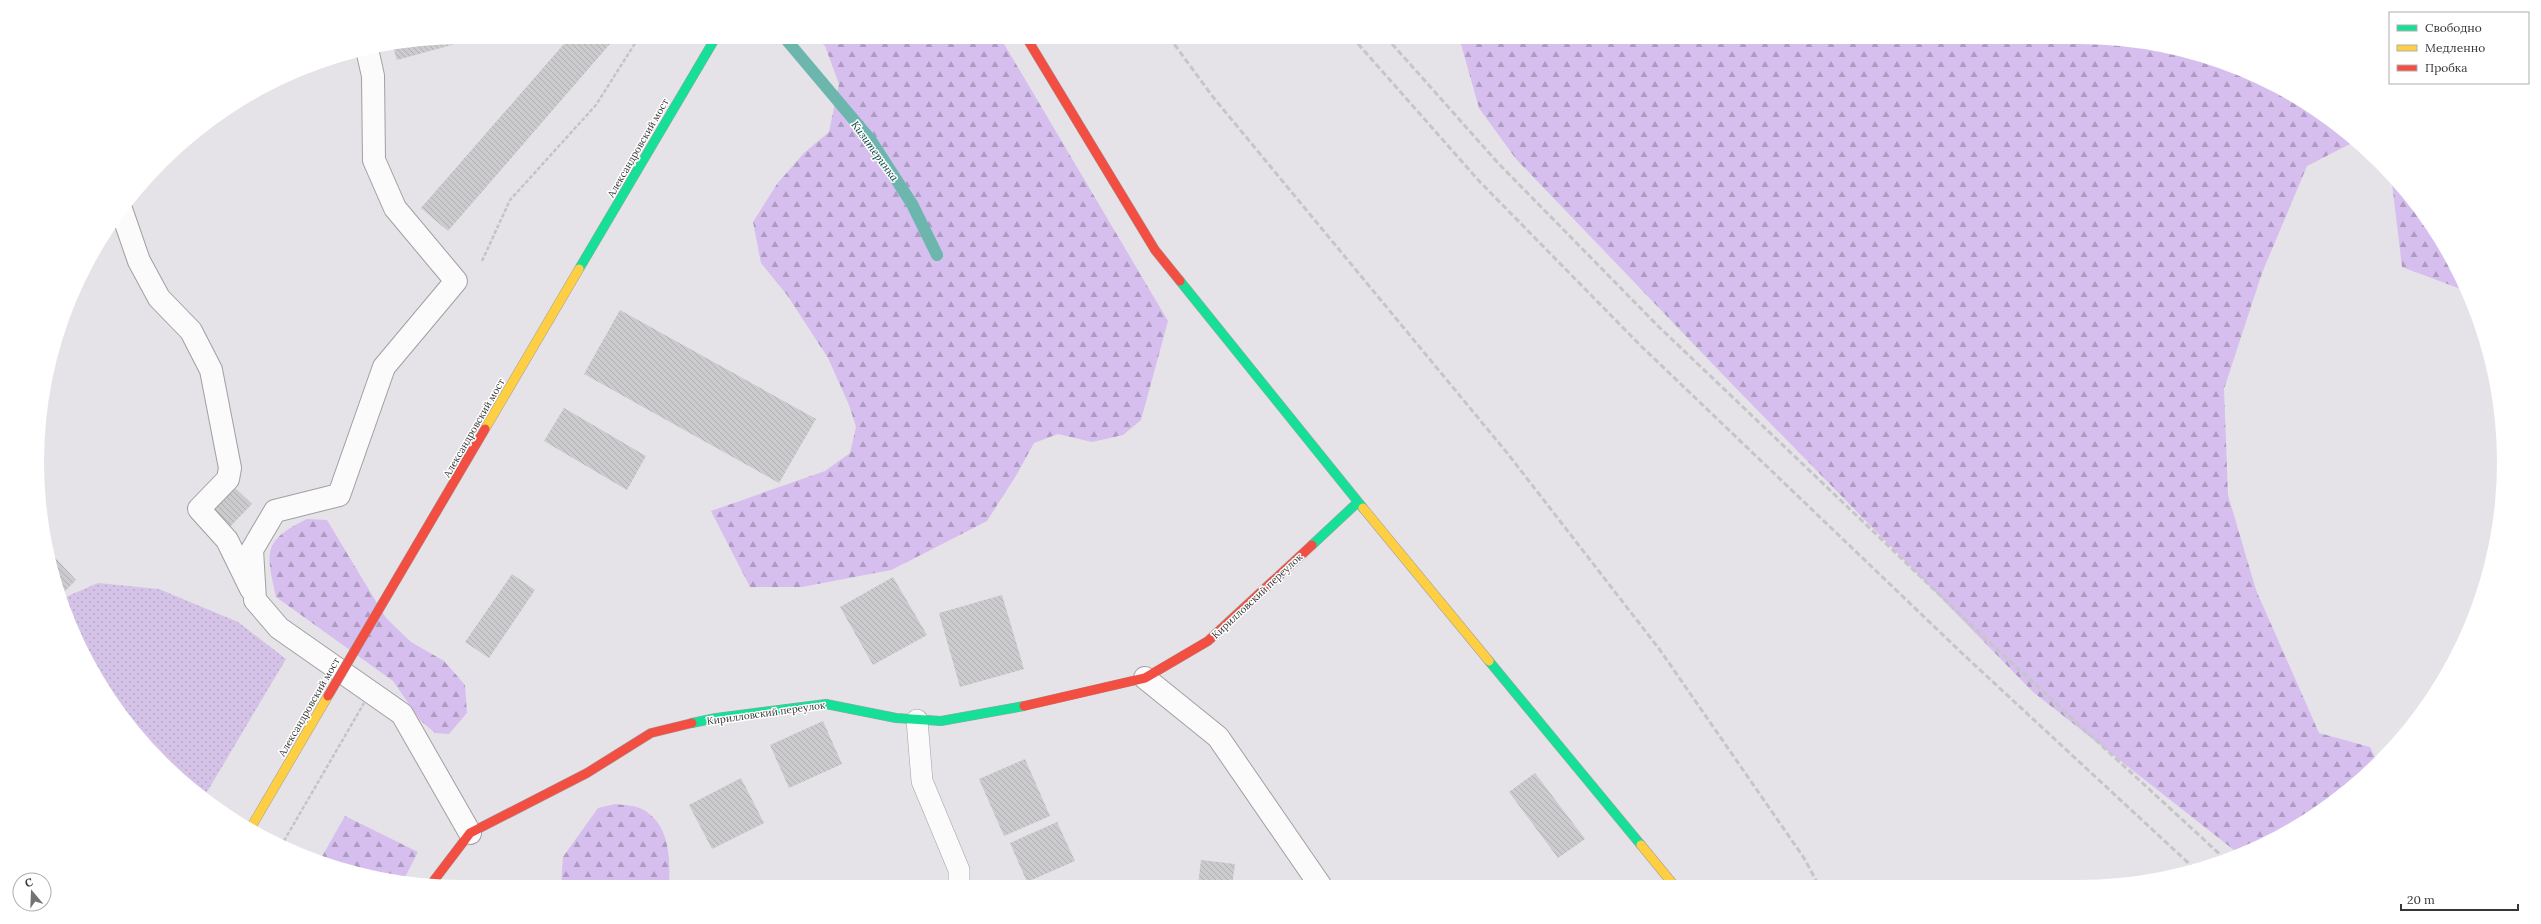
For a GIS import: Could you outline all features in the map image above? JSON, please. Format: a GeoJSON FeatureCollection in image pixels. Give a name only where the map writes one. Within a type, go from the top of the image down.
{"type":"FeatureCollection","features":[{"type":"Feature","properties":{"kind":"street","name":"Александровский мост"},"geometry":{"type":"LineString","coordinates":[[253,824],[712,44]]}},
{"type":"Feature","properties":{"kind":"street"},"geometry":{"type":"LineString","coordinates":[[1030,44],[1155,250],[1358,502],[1670,880]]}},
{"type":"Feature","properties":{"kind":"street"},"geometry":{"type":"LineString","coordinates":[[256,600],[252,550],[275,511],[339,495],[384,367],[456,281],[395,208],[374,160],[374,84],[368,55]]}},
{"type":"Feature","properties":{"kind":"street"},"geometry":{"type":"LineString","coordinates":[[124,217],[139,261],[159,298],[191,331],[211,370],[230,468],[228,479],[198,509],[227,540],[256,600],[279,628],[402,714],[470,833]]}},
{"type":"Feature","properties":{"kind":"street","name":"Кирилловский переулок"},"geometry":{"type":"LineString","coordinates":[[435,879],[470,833],[587,773],[651,733],[716,718],[826,704],[896,718],[941,721],[989,714],[1145,678],[1208,641],[1358,502]]}},
{"type":"Feature","properties":{"kind":"street"},"geometry":{"type":"LineString","coordinates":[[1145,678],[1218,737],[1317,880]]}},
{"type":"Feature","properties":{"kind":"lane"},"geometry":{"type":"LineString","coordinates":[[917,720],[922,781],[959,870],[959,880]]}},
{"type":"Feature","properties":{"kind":"path"},"geometry":{"type":"LineString","coordinates":[[456,281],[483,260],[510,200],[596,105],[635,44]]}},
{"type":"Feature","properties":{"kind":"shaded area"},"geometry":{"type":"Polygon","coordinates":[[[98,583],[159,589],[238,622],[286,659],[207,793],[166,758],[130,716],[114,694],[87,647],[66,597],[98,583]]]}},
{"type":"Feature","properties":{"kind":"green space"},"geometry":{"type":"Polygon","coordinates":[[[823,44],[1004,44],[1168,321],[1141,420],[1123,435],[1092,442],[1058,434],[1034,443],[1017,474],[987,521],[891,570],[802,587],[750,587],[711,511],[825,471],[850,453],[856,427],[849,405],[828,358],[787,295],[761,263],[753,222],[777,184],[804,153],[829,132],[839,84],[825,46],[823,44]]]}},
{"type":"Feature","properties":{"kind":"green space"},"geometry":{"type":"Polygon","coordinates":[[[1461,44],[2079,44],[2134,48],[2187,58],[2213,66],[2264,87],[2311,114],[2350,144],[2307,166],[2262,273],[2224,389],[2228,495],[2256,590],[2319,733],[2370,747],[2375,758],[2333,794],[2311,810],[2264,837],[2234,850],[2033,692],[1730,382],[1516,159],[1479,108],[1461,44]]]}},
{"type":"Feature","properties":{"kind":"green space"},"geometry":{"type":"Polygon","coordinates":[[[2392,185],[2427,230],[2441,253],[2459,288],[2402,267],[2392,185]]]}},
{"type":"Feature","properties":{"kind":"green space"},"geometry":{"type":"Polygon","coordinates":[[[307,519],[327,520],[386,618],[411,642],[444,661],[465,685],[467,713],[449,734],[435,733],[420,720],[393,681],[276,597],[270,569],[271,549],[275,541],[282,534],[307,519]]]}},
{"type":"Feature","properties":{"kind":"green space"},"geometry":{"type":"Polygon","coordinates":[[[615,804],[632,806],[642,809],[652,816],[664,833],[667,844],[669,854],[669,880],[561,880],[563,857],[598,808],[615,804]]]}},
{"type":"Feature","properties":{"kind":"green space"},"geometry":{"type":"Polygon","coordinates":[[[345,816],[418,852],[406,876],[354,866],[322,856],[345,816]]]}},
{"type":"Feature","properties":{"kind":"building"},"geometry":{"type":"Polygon","coordinates":[[[454,44],[397,60],[394,50],[454,44]]]}},
{"type":"Feature","properties":{"kind":"building"},"geometry":{"type":"Polygon","coordinates":[[[564,44],[610,44],[448,231],[421,208],[564,44]]]}},
{"type":"Feature","properties":{"kind":"building"},"geometry":{"type":"Polygon","coordinates":[[[620,310],[816,419],[779,483],[584,374],[620,310]]]}},
{"type":"Feature","properties":{"kind":"building"},"geometry":{"type":"Polygon","coordinates":[[[564,408],[646,456],[627,490],[544,441],[564,408]]]}},
{"type":"Feature","properties":{"kind":"building"},"geometry":{"type":"Polygon","coordinates":[[[232,485],[252,504],[229,528],[209,510],[232,485]]]}},
{"type":"Feature","properties":{"kind":"building"},"geometry":{"type":"Polygon","coordinates":[[[55,558],[76,580],[65,591],[55,558]]]}},
{"type":"Feature","properties":{"kind":"building"},"geometry":{"type":"Polygon","coordinates":[[[512,574],[535,590],[489,658],[465,642],[512,574]]]}},
{"type":"Feature","properties":{"kind":"building"},"geometry":{"type":"Polygon","coordinates":[[[893,577],[927,635],[873,665],[840,607],[893,577]]]}},
{"type":"Feature","properties":{"kind":"building"},"geometry":{"type":"Polygon","coordinates":[[[1002,595],[1024,669],[960,687],[939,613],[1002,595]]]}},
{"type":"Feature","properties":{"kind":"building"},"geometry":{"type":"Polygon","coordinates":[[[823,721],[842,764],[789,788],[770,745],[823,721]]]}},
{"type":"Feature","properties":{"kind":"building"},"geometry":{"type":"Polygon","coordinates":[[[1025,759],[1050,816],[1004,836],[979,779],[1025,759]]]}},
{"type":"Feature","properties":{"kind":"building"},"geometry":{"type":"Polygon","coordinates":[[[1535,773],[1585,839],[1558,858],[1509,792],[1535,773]]]}},
{"type":"Feature","properties":{"kind":"building"},"geometry":{"type":"Polygon","coordinates":[[[741,778],[764,823],[712,849],[689,805],[741,778]]]}},
{"type":"Feature","properties":{"kind":"building"},"geometry":{"type":"Polygon","coordinates":[[[1057,822],[1075,861],[1032,880],[1026,880],[1010,843],[1057,822]]]}},
{"type":"Feature","properties":{"kind":"building"},"geometry":{"type":"Polygon","coordinates":[[[1201,860],[1235,864],[1233,880],[1199,880],[1201,860]]]}},
{"type":"Feature","properties":{"kind":"waterway","name":"Кизитеринка"},"geometry":{"type":"LineString","coordinates":[[790,44],[870,139],[912,204],[937,255]]}},
{"type":"Feature","properties":{"kind":"railway"},"geometry":{"type":"LineString","coordinates":[[1174,44],[1213,97],[1508,454],[1660,650],[1804,858],[1816,880]]}},
{"type":"Feature","properties":{"kind":"railway"},"geometry":{"type":"LineString","coordinates":[[1358,44],[1480,182],[1641,346],[1965,656],[2191,865]]}},
{"type":"Feature","properties":{"kind":"railway"},"geometry":{"type":"LineString","coordinates":[[1392,44],[1498,163],[1658,326],[1987,640],[2221,855]]}},
{"type":"Feature","properties":{"kind":"traffic: fast"},"geometry":{"type":"LineString","coordinates":[[579,269],[712,44]]}},
{"type":"Feature","properties":{"kind":"traffic: fast"},"geometry":{"type":"LineString","coordinates":[[1180,281],[1363,508]]}},
{"type":"Feature","properties":{"kind":"traffic: fast"},"geometry":{"type":"LineString","coordinates":[[1312,545],[1358,502]]}},
{"type":"Feature","properties":{"kind":"traffic: fast"},"geometry":{"type":"LineString","coordinates":[[1489,661],[1641,845]]}},
{"type":"Feature","properties":{"kind":"traffic: fast"},"geometry":{"type":"LineString","coordinates":[[692,723],[716,718],[826,704],[896,718],[941,721],[1024,706]]}},
{"type":"Feature","properties":{"kind":"traffic: slow"},"geometry":{"type":"LineString","coordinates":[[485,429],[579,269]]}},
{"type":"Feature","properties":{"kind":"traffic: slow"},"geometry":{"type":"LineString","coordinates":[[1363,508],[1489,661]]}},
{"type":"Feature","properties":{"kind":"traffic: slow"},"geometry":{"type":"LineString","coordinates":[[253,824],[328,696]]}},
{"type":"Feature","properties":{"kind":"traffic: slow"},"geometry":{"type":"LineString","coordinates":[[1641,845],[1670,880]]}},
{"type":"Feature","properties":{"kind":"traffic: jam"},"geometry":{"type":"LineString","coordinates":[[1030,44],[1155,250],[1180,281]]}},
{"type":"Feature","properties":{"kind":"traffic: jam"},"geometry":{"type":"LineString","coordinates":[[328,696],[485,429]]}},
{"type":"Feature","properties":{"kind":"traffic: jam"},"geometry":{"type":"LineString","coordinates":[[1024,706],[1145,678],[1208,641],[1312,545]]}},
{"type":"Feature","properties":{"kind":"traffic: jam"},"geometry":{"type":"LineString","coordinates":[[435,879],[470,833],[587,773],[651,733],[692,723]]}}]}
